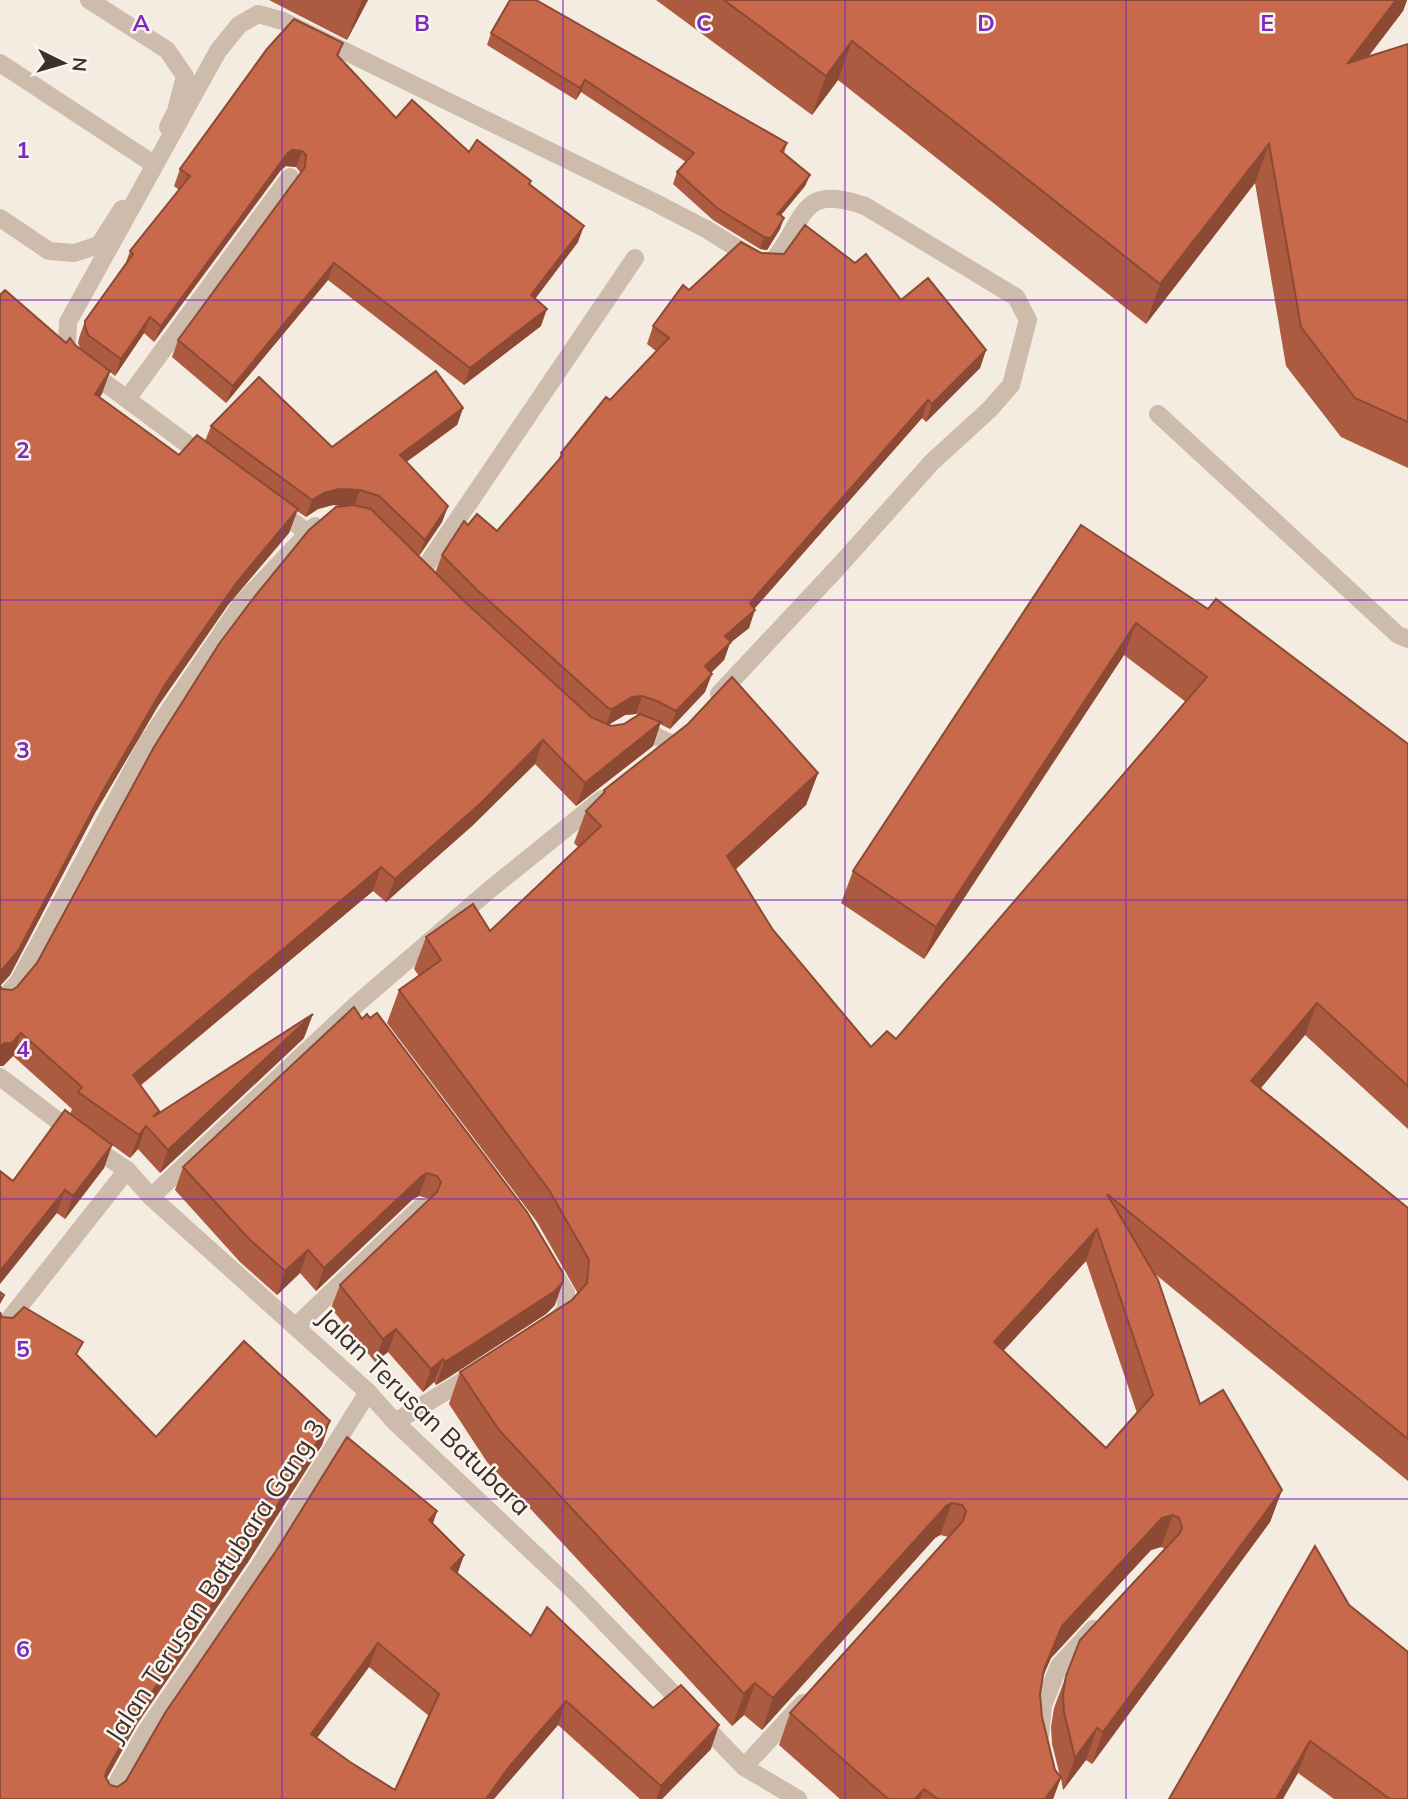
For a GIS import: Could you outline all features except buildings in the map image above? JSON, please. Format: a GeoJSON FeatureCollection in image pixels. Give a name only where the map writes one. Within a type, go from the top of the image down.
{"type":"FeatureCollection","features":[{"type":"Feature","properties":{"kind":"street"},"geometry":{"type":"LineString","coordinates":[[0,218],[49,251],[74,253],[99,246],[152,163],[176,111],[185,76],[167,50],[89,0]]}},
{"type":"Feature","properties":{"kind":"street"},"geometry":{"type":"LineString","coordinates":[[217,466],[73,359],[67,345],[68,322],[218,51],[239,25],[258,14],[283,21],[656,203],[706,229],[756,260],[772,262],[807,207],[823,197],[842,198],[865,206],[1016,297],[1028,320],[1011,385],[990,409],[932,462],[709,704]]}},
{"type":"Feature","properties":{"kind":"street"},"geometry":{"type":"LineString","coordinates":[[0,63],[152,163]]}},
{"type":"Feature","properties":{"kind":"street"},"geometry":{"type":"LineString","coordinates":[[127,398],[290,177]]}},
{"type":"Feature","properties":{"kind":"street"},"geometry":{"type":"LineString","coordinates":[[420,575],[635,258]]}},
{"type":"Feature","properties":{"kind":"street"},"geometry":{"type":"LineString","coordinates":[[1158,414],[1398,635],[1408,639]]}},
{"type":"Feature","properties":{"kind":"street"},"geometry":{"type":"LineString","coordinates":[[262,499],[306,532]]}},
{"type":"Feature","properties":{"kind":"street"},"geometry":{"type":"LineString","coordinates":[[0,1003],[19,981],[147,743],[242,603],[306,532],[323,519],[330,518]]}},
{"type":"Feature","properties":{"kind":"street"},"geometry":{"type":"LineString","coordinates":[[619,732],[629,726],[640,727],[670,744]]}},
{"type":"Feature","properties":{"kind":"street"},"geometry":{"type":"LineString","coordinates":[[151,1197],[363,1009],[488,891],[616,788]]}},
{"type":"Feature","properties":{"kind":"street","name":"Jalan Terusan Batubara"},"geometry":{"type":"LineString","coordinates":[[0,1077],[127,1170],[151,1197],[368,1392],[395,1422],[576,1593],[744,1767],[798,1799]]}},
{"type":"Feature","properties":{"kind":"street"},"geometry":{"type":"LineString","coordinates":[[0,1331],[127,1170]]}},
{"type":"Feature","properties":{"kind":"street"},"geometry":{"type":"LineString","coordinates":[[296,1326],[421,1207]]}},
{"type":"Feature","properties":{"kind":"street"},"geometry":{"type":"LineString","coordinates":[[540,1250],[566,1293],[566,1309],[543,1331]]}},
{"type":"Feature","properties":{"kind":"street"},"geometry":{"type":"LineString","coordinates":[[395,1422],[487,1366]]}},
{"type":"Feature","properties":{"kind":"street","name":"Jalan Terusan Batubara Gang 3"},"geometry":{"type":"LineString","coordinates":[[108,1799],[148,1730],[258,1568],[368,1392]]}},
{"type":"Feature","properties":{"kind":"street"},"geometry":{"type":"LineString","coordinates":[[1044,1757],[1040,1726],[1043,1705],[1059,1666],[1104,1617]]}},
{"type":"Feature","properties":{"kind":"street"},"geometry":{"type":"LineString","coordinates":[[744,1767],[817,1688]]}}]}
